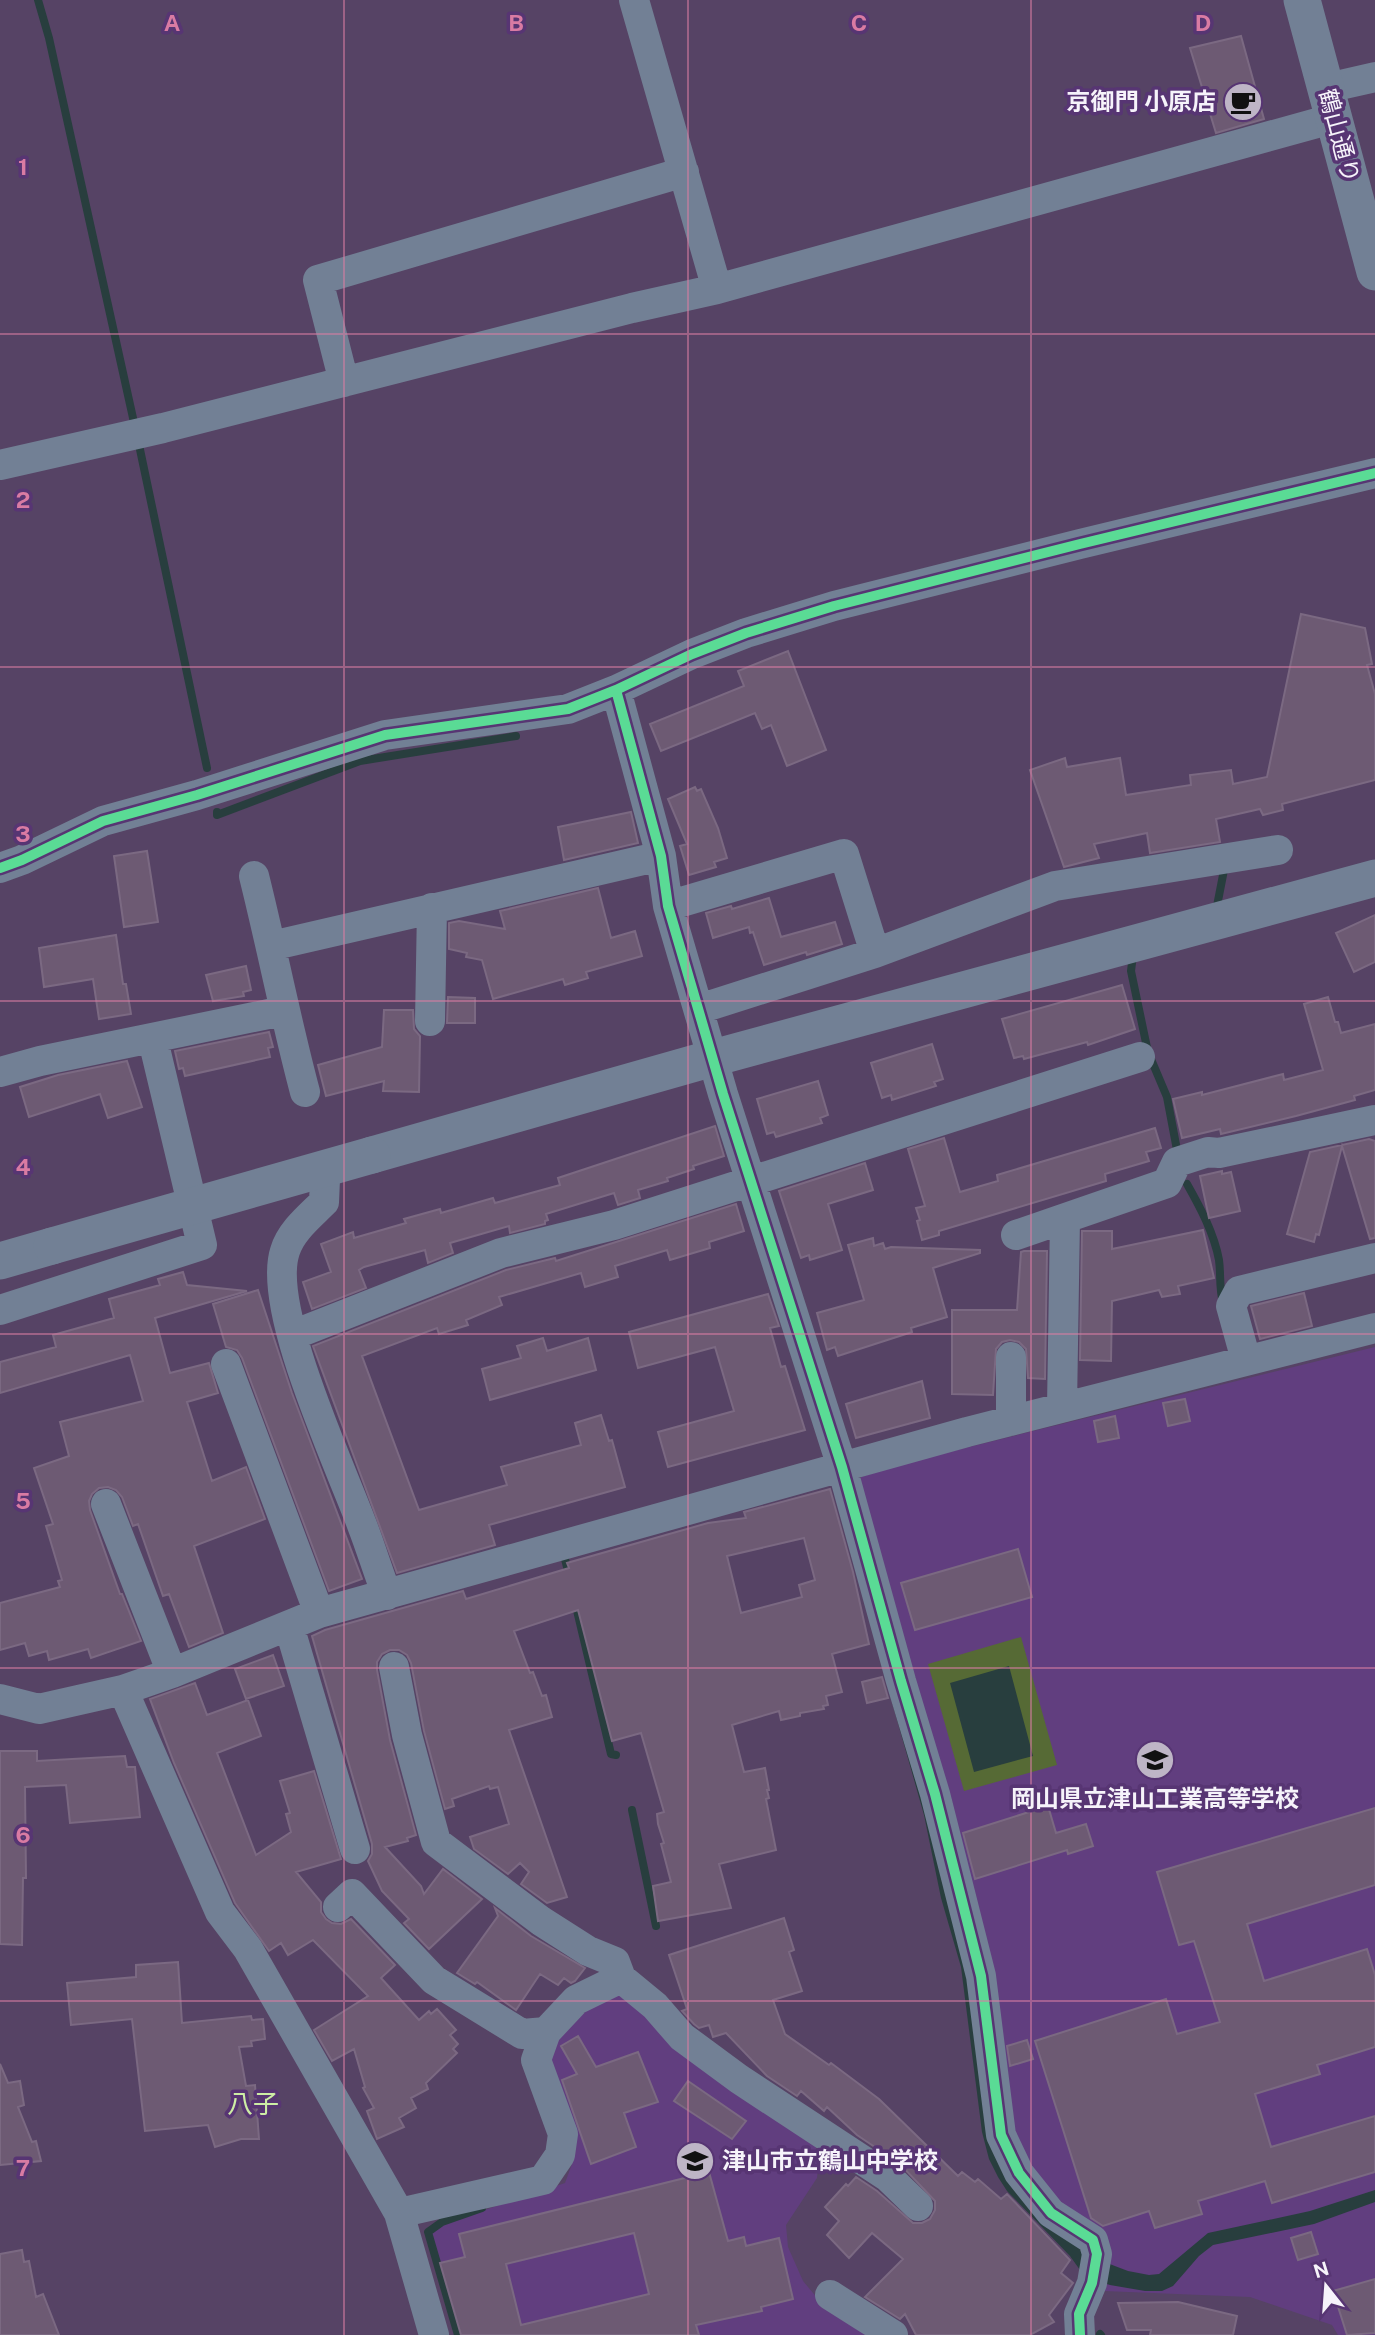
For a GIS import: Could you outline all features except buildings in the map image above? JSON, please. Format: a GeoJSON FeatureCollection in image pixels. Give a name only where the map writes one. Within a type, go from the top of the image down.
{"type":"FeatureCollection","features":[{"type":"Feature","properties":{"kind":"street"},"geometry":{"type":"LineString","coordinates":[[634,0],[717,289]]}},
{"type":"Feature","properties":{"kind":"street","name":"鶴山通り"},"geometry":{"type":"LineString","coordinates":[[1302,0],[1375,272]]}},
{"type":"Feature","properties":{"kind":"street"},"geometry":{"type":"LineString","coordinates":[[0,465],[163,428],[632,308],[717,289],[1331,103],[1375,77]]}},
{"type":"Feature","properties":{"kind":"street"},"geometry":{"type":"LineString","coordinates":[[344,382],[318,280],[684,172]]}},
{"type":"Feature","properties":{"kind":"street"},"geometry":{"type":"LineString","coordinates":[[0,868],[103,821],[197,795],[385,735],[568,709],[616,691],[692,654],[746,633],[834,606],[1375,473]]}},
{"type":"Feature","properties":{"kind":"street"},"geometry":{"type":"LineString","coordinates":[[616,691],[661,856],[668,906],[751,1182],[842,1467],[901,1681],[936,1794],[981,1976],[1001,2135],[1019,2173],[1051,2213],[1093,2240],[1095,2269],[1079,2314],[1080,2335]]}},
{"type":"Feature","properties":{"kind":"street"},"geometry":{"type":"LineString","coordinates":[[699,1009],[875,953],[1055,886],[1278,850]]}},
{"type":"Feature","properties":{"kind":"street"},"geometry":{"type":"LineString","coordinates":[[668,906],[844,854],[875,953]]}},
{"type":"Feature","properties":{"kind":"street"},"geometry":{"type":"LineString","coordinates":[[271,946],[661,856]]}},
{"type":"Feature","properties":{"kind":"street"},"geometry":{"type":"LineString","coordinates":[[254,876],[283,1011],[305,1092]]}},
{"type":"Feature","properties":{"kind":"street"},"geometry":{"type":"LineString","coordinates":[[0,1261],[713,1058],[1375,878]]}},
{"type":"Feature","properties":{"kind":"street"},"geometry":{"type":"LineString","coordinates":[[430,1021],[432,908]]}},
{"type":"Feature","properties":{"kind":"street"},"geometry":{"type":"LineString","coordinates":[[0,1072],[283,1011]]}},
{"type":"Feature","properties":{"kind":"street"},"geometry":{"type":"LineString","coordinates":[[0,1310],[202,1245],[153,1040]]}},
{"type":"Feature","properties":{"kind":"street"},"geometry":{"type":"LineString","coordinates":[[293,1335],[501,1253],[614,1225],[1140,1058]]}},
{"type":"Feature","properties":{"kind":"street"},"geometry":{"type":"LineString","coordinates":[[1016,1235],[1167,1183],[1177,1162],[1208,1152],[1219,1153],[1375,1120]]}},
{"type":"Feature","properties":{"kind":"street"},"geometry":{"type":"LineString","coordinates":[[325,1179],[324,1202],[293,1234],[285,1250],[282,1265],[284,1306],[320,1418],[387,1595]]}},
{"type":"Feature","properties":{"kind":"street"},"geometry":{"type":"LineString","coordinates":[[1062,1407],[1065,1219]]}},
{"type":"Feature","properties":{"kind":"street"},"geometry":{"type":"LineString","coordinates":[[1246,1360],[1231,1306],[1239,1291],[1375,1258]]}},
{"type":"Feature","properties":{"kind":"street"},"geometry":{"type":"LineString","coordinates":[[0,1699],[39,1709],[123,1690],[172,1674],[319,1614],[1062,1407],[1375,1328]]}},
{"type":"Feature","properties":{"kind":"street"},"geometry":{"type":"LineString","coordinates":[[1011,1357],[1011,1421]]}},
{"type":"Feature","properties":{"kind":"street"},"geometry":{"type":"LineString","coordinates":[[226,1364],[319,1614]]}},
{"type":"Feature","properties":{"kind":"street"},"geometry":{"type":"LineString","coordinates":[[106,1504],[172,1674]]}},
{"type":"Feature","properties":{"kind":"street"},"geometry":{"type":"LineString","coordinates":[[289,1626],[355,1849]]}},
{"type":"Feature","properties":{"kind":"street"},"geometry":{"type":"LineString","coordinates":[[394,1667],[407,1735],[436,1842],[541,1922],[588,1951],[615,1962],[621,1978],[655,2006],[682,2037],[738,2079],[888,2177],[918,2206]]}},
{"type":"Feature","properties":{"kind":"street"},"geometry":{"type":"LineString","coordinates":[[123,1690],[220,1912],[248,1949],[399,2213],[434,2335]]}},
{"type":"Feature","properties":{"kind":"street"},"geometry":{"type":"LineString","coordinates":[[338,1907],[352,1894],[434,1980],[522,2034],[546,2032]]}},
{"type":"Feature","properties":{"kind":"street"},"geometry":{"type":"LineString","coordinates":[[399,2213],[543,2180],[560,2155],[563,2134],[536,2060],[546,2032],[576,2000],[621,1978]]}},
{"type":"Feature","properties":{"kind":"street"},"geometry":{"type":"LineString","coordinates":[[830,2295],[892,2335]]}},
{"type":"Feature","properties":{"kind":"shaded area","name":"岡山県立津山工業高等学校"},"geometry":{"type":"Polygon","coordinates":[[[1375,1347],[1375,2335],[1338,2335],[1332,2325],[1250,2297],[1104,2291],[1060,2209],[1014,2140],[859,1493],[861,1477],[920,1459],[1375,1347]]]}},
{"type":"Feature","properties":{"kind":"shaded area"},"geometry":{"type":"Polygon","coordinates":[[[1009,1666],[1033,1756],[974,1772],[950,1683],[1009,1666]]]}},
{"type":"Feature","properties":{"kind":"shaded area"},"geometry":{"type":"Polygon","coordinates":[[[892,1702],[935,1804],[989,2099],[1033,2202],[1086,2255],[1128,2271],[1149,2275],[1159,2274],[1208,2233],[1310,2211],[1375,2190],[1375,2202],[1314,2224],[1213,2245],[1199,2256],[1173,2286],[1162,2291],[1110,2285],[1085,2277],[1070,2256],[1007,2191],[989,2159],[982,2132],[961,1967],[941,1898],[924,1815],[892,1702]]]}},
{"type":"Feature","properties":{"kind":"shaded area","name":"津山市立鶴山中学校"},"geometry":{"type":"Polygon","coordinates":[[[612,1991],[628,1995],[814,2142],[819,2157],[817,2178],[786,2225],[788,2247],[803,2281],[823,2305],[869,2335],[460,2335],[430,2232],[446,2223],[565,2183],[572,2164],[550,2072],[552,2038],[612,1991]]]}},
{"type":"Feature","properties":{"kind":"green space"},"geometry":{"type":"Polygon","coordinates":[[[1021,1637],[1057,1765],[964,1791],[928,1664],[1021,1637]]]}},
{"type":"Feature","properties":{"kind":"waterway"},"geometry":{"type":"LineString","coordinates":[[38,0],[49,38],[135,427]]}},
{"type":"Feature","properties":{"kind":"waterway"},"geometry":{"type":"LineString","coordinates":[[138,440],[207,768]]}},
{"type":"Feature","properties":{"kind":"waterway"},"geometry":{"type":"LineString","coordinates":[[217,812],[217,815],[360,761],[516,736]]}},
{"type":"Feature","properties":{"kind":"waterway"},"geometry":{"type":"LineString","coordinates":[[1216,911],[1224,870]]}},
{"type":"Feature","properties":{"kind":"waterway"},"geometry":{"type":"LineString","coordinates":[[1133,955],[1131,971],[1148,1052],[1167,1097],[1177,1150]]}},
{"type":"Feature","properties":{"kind":"waterway"},"geometry":{"type":"LineString","coordinates":[[1187,1184],[1214,1240],[1219,1260],[1223,1303]]}},
{"type":"Feature","properties":{"kind":"waterway"},"geometry":{"type":"LineString","coordinates":[[564,1555],[570,1579]]}},
{"type":"Feature","properties":{"kind":"waterway"},"geometry":{"type":"LineString","coordinates":[[575,1602],[611,1754],[616,1755]]}},
{"type":"Feature","properties":{"kind":"waterway"},"geometry":{"type":"LineString","coordinates":[[632,1810],[656,1926]]}},
{"type":"Feature","properties":{"kind":"waterway"},"geometry":{"type":"LineString","coordinates":[[458,2335],[428,2232],[442,2222],[482,2208]]}},
{"type":"Feature","properties":{"kind":"cycle path"},"geometry":{"type":"LineString","coordinates":[[0,868],[103,821],[197,795],[385,735],[568,709],[746,633],[834,606],[1375,473]]}},
{"type":"Feature","properties":{"kind":"cycle path"},"geometry":{"type":"LineString","coordinates":[[616,690],[661,856],[668,906],[723,1094],[842,1467],[935,1794],[981,1976],[1001,2135],[1019,2173],[1051,2213],[1093,2240],[1097,2254],[1092,2283],[1079,2314],[1080,2335]]}},
{"type":"Feature","properties":{"kind":"place","name":"京御門 小原店"},"geometry":{"type":"Point","coordinates":[1243,102]}},
{"type":"Feature","properties":{"kind":"place","name":"岡山県立津山工業高等学校"},"geometry":{"type":"Point","coordinates":[1155,1760]}},
{"type":"Feature","properties":{"kind":"place","name":"津山市立鶴山中学校"},"geometry":{"type":"Point","coordinates":[695,2161]}},
{"type":"Feature","properties":{"kind":"district","name":"八子"},"geometry":{"type":"Point","coordinates":[253,2104]}}]}
